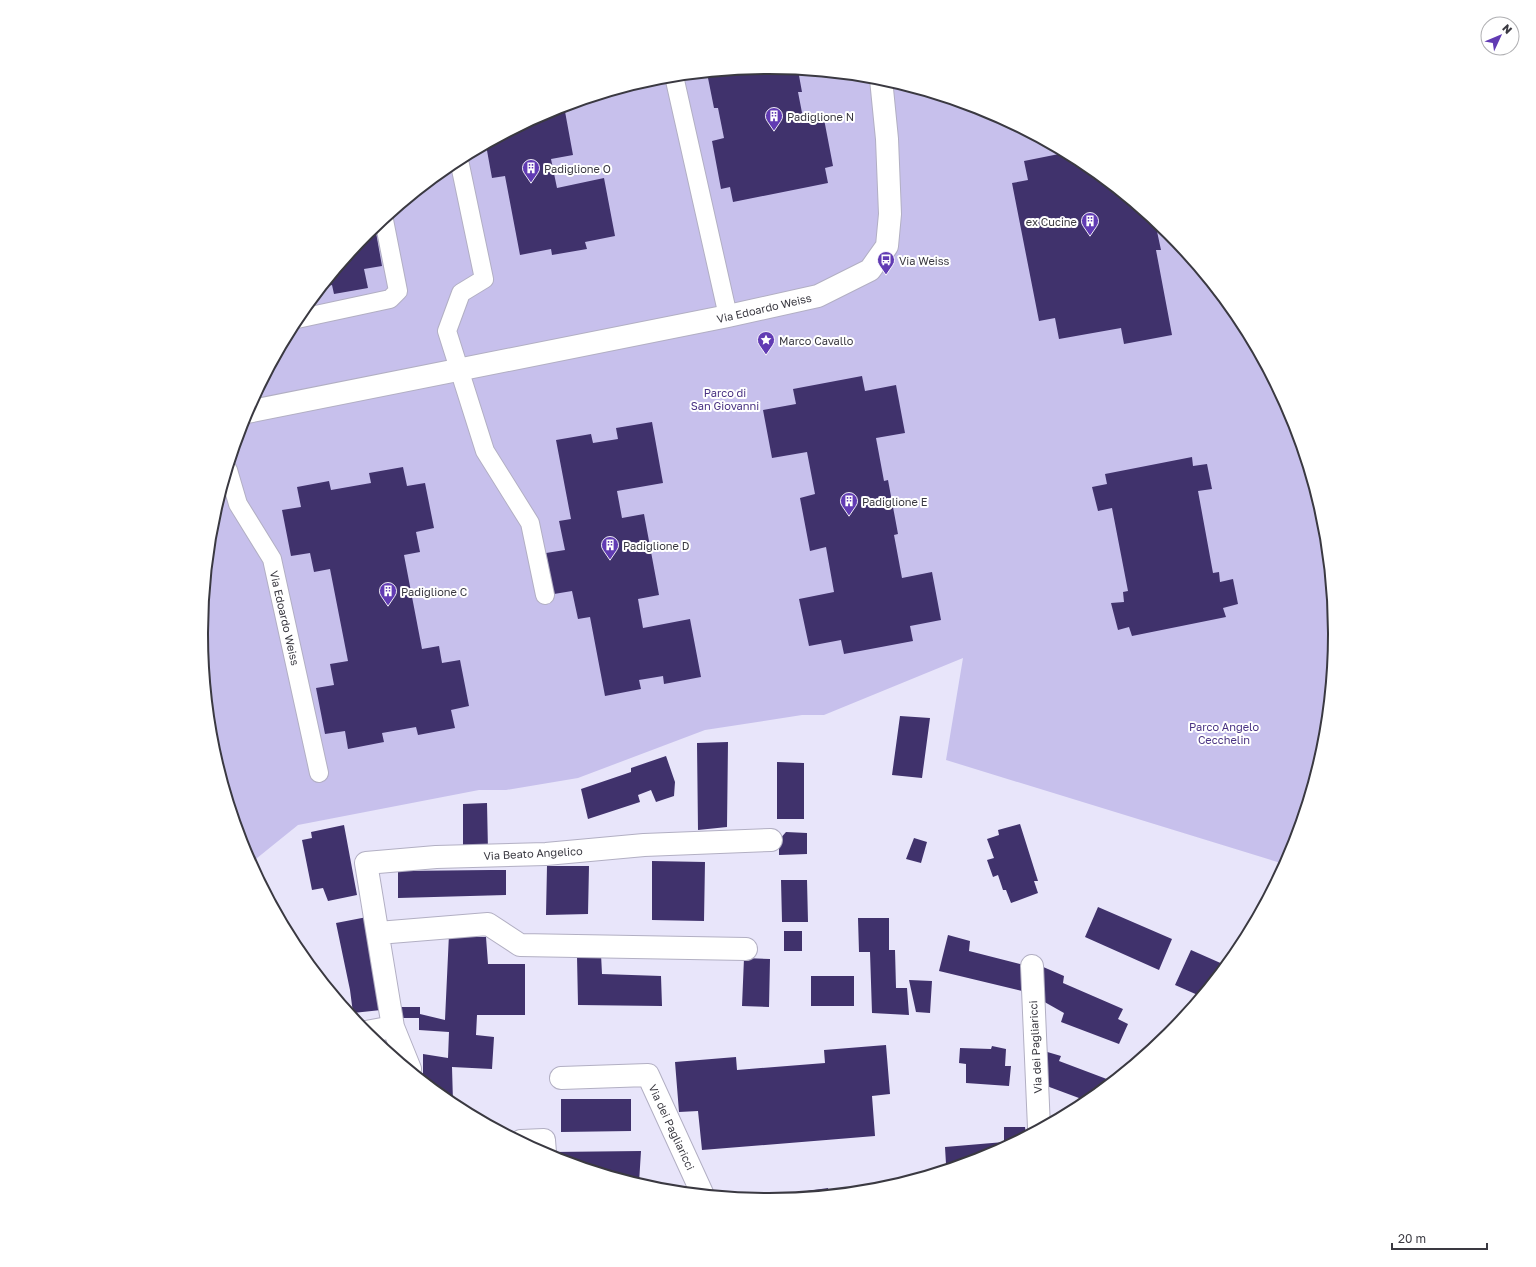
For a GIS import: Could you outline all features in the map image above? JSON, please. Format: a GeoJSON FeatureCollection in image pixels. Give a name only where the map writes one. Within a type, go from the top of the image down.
{"type":"FeatureCollection","features":[{"type":"Feature","properties":{"kind":"street","name":"Via Edoardo Weiss"},"geometry":{"type":"LineString","coordinates":[[255,410],[728,316],[818,296],[870,270],[881,256],[886,246],[890,214],[887,139],[882,86]]}},
{"type":"Feature","properties":{"kind":"street","name":"Via Beato Angelico"},"geometry":{"type":"LineString","coordinates":[[407,1060],[393,1026],[366,863],[436,857],[546,854],[644,845],[771,840]]}},
{"type":"Feature","properties":{"kind":"street"},"geometry":{"type":"LineString","coordinates":[[378,933],[488,924],[520,945],[746,949]]}},
{"type":"Feature","properties":{"kind":"street","name":"Via dei Pagliaricci"},"geometry":{"type":"LineString","coordinates":[[1032,966],[1039,1123]]}},
{"type":"Feature","properties":{"kind":"street"},"geometry":{"type":"LineString","coordinates":[[373,1030],[393,1026]]}},
{"type":"Feature","properties":{"kind":"street","name":"Via dei Pagliaricci"},"geometry":{"type":"LineString","coordinates":[[561,1078],[648,1075],[700,1189]]}},
{"type":"Feature","properties":{"kind":"street"},"geometry":{"type":"LineString","coordinates":[[532,1140],[544,1140],[544,1145]]}},
{"type":"Feature","properties":{"kind":"lane"},"geometry":{"type":"LineString","coordinates":[[675,82],[728,316]]}},
{"type":"Feature","properties":{"kind":"lane"},"geometry":{"type":"LineString","coordinates":[[460,166],[484,279],[461,293],[447,331],[485,451],[530,523],[546,595]]}},
{"type":"Feature","properties":{"kind":"lane"},"geometry":{"type":"LineString","coordinates":[[307,317],[390,299],[398,291],[385,226]]}},
{"type":"Feature","properties":{"kind":"lane","name":"Via Edoardo Weiss"},"geometry":{"type":"LineString","coordinates":[[231,479],[238,504],[272,559],[319,773]]}},
{"type":"Feature","properties":{"kind":"green space","name":"Parco di San Giovanni"},"geometry":{"type":"Polygon","coordinates":[[[768,74],[805,75],[877,85],[913,93],[982,117],[1048,149],[1079,168],[1137,213],[1164,238],[1212,293],[1233,323],[1253,354],[1285,419],[1298,454],[1317,524],[1323,560],[1328,634],[1323,707],[1317,743],[1298,813],[1278,862],[946,760],[963,658],[824,715],[802,715],[705,730],[578,778],[506,790],[479,790],[298,825],[256,859],[238,813],[228,778],[219,743],[213,707],[208,634],[213,560],[219,524],[238,454],[251,419],[283,354],[324,293],[372,238],[399,213],[457,168],[488,149],[554,117],[623,93],[659,85],[731,75],[768,74]]]}},
{"type":"Feature","properties":{"kind":"building","name":"Padiglione N"},"geometry":{"type":"Polygon","coordinates":[[[731,75],[799,75],[802,92],[798,92],[804,123],[824,119],[833,166],[825,168],[828,183],[733,202],[730,187],[721,189],[712,141],[724,138],[718,108],[714,108],[708,78],[731,75]]]}},
{"type":"Feature","properties":{"kind":"building","name":"Padiglione O"},"geometry":{"type":"Polygon","coordinates":[[[565,113],[573,155],[551,159],[557,188],[604,178],[615,236],[585,242],[587,249],[552,255],[551,249],[520,255],[505,176],[492,178],[487,150],[521,132],[565,113]]]}},
{"type":"Feature","properties":{"kind":"building","name":"ex Cucine"},"geometry":{"type":"Polygon","coordinates":[[[1057,154],[1079,168],[1109,190],[1157,232],[1161,250],[1156,250],[1172,335],[1124,344],[1121,328],[1059,339],[1055,318],[1039,321],[1012,183],[1028,180],[1024,161],[1057,154]]]}},
{"type":"Feature","properties":{"kind":"building"},"geometry":{"type":"Polygon","coordinates":[[[376,234],[382,266],[364,269],[368,288],[334,294],[332,285],[330,285],[347,265],[376,234]]]}},
{"type":"Feature","properties":{"kind":"building","name":"Padiglione E"},"geometry":{"type":"Polygon","coordinates":[[[862,376],[865,391],[896,385],[905,433],[876,438],[884,481],[888,480],[898,534],[894,535],[902,578],[932,572],[941,620],[910,626],[913,641],[844,654],[841,640],[809,646],[799,599],[834,592],[826,547],[810,551],[800,498],[815,494],[807,452],[772,458],[763,410],[796,404],[793,389],[862,376]]]}},
{"type":"Feature","properties":{"kind":"building","name":"Padiglione D"},"geometry":{"type":"Polygon","coordinates":[[[652,422],[663,483],[617,491],[622,518],[644,514],[659,595],[638,599],[643,628],[690,619],[701,677],[664,684],[663,676],[639,680],[641,689],[605,696],[590,617],[578,619],[572,591],[554,594],[546,553],[565,550],[559,521],[571,519],[556,440],[591,434],[593,443],[618,439],[616,428],[652,422]]]}},
{"type":"Feature","properties":{"kind":"building"},"geometry":{"type":"Polygon","coordinates":[[[1192,457],[1193,466],[1207,464],[1212,489],[1198,491],[1213,573],[1219,572],[1220,582],[1233,579],[1238,604],[1223,608],[1226,617],[1132,636],[1129,627],[1118,630],[1111,603],[1124,602],[1123,592],[1128,591],[1112,508],[1098,511],[1092,487],[1107,484],[1105,474],[1192,457]]]}},
{"type":"Feature","properties":{"kind":"building","name":"Padiglione C"},"geometry":{"type":"Polygon","coordinates":[[[403,467],[407,486],[425,483],[434,528],[416,532],[420,552],[404,555],[422,649],[439,646],[442,663],[460,660],[469,706],[451,710],[455,728],[418,735],[416,727],[382,733],[384,742],[348,749],[345,731],[325,734],[316,688],[334,685],[330,664],[348,661],[330,569],[314,572],[310,553],[291,556],[282,510],[301,507],[297,487],[329,481],[331,490],[371,483],[369,473],[403,467]]]}},
{"type":"Feature","properties":{"kind":"building"},"geometry":{"type":"Polygon","coordinates":[[[900,716],[930,718],[922,778],[892,775],[900,716]]]}},
{"type":"Feature","properties":{"kind":"building"},"geometry":{"type":"Polygon","coordinates":[[[728,742],[727,827],[698,830],[697,743],[728,742]]]}},
{"type":"Feature","properties":{"kind":"building"},"geometry":{"type":"Polygon","coordinates":[[[666,756],[675,782],[674,796],[656,802],[651,790],[638,795],[640,802],[588,819],[581,789],[631,772],[631,768],[666,756]]]}},
{"type":"Feature","properties":{"kind":"building"},"geometry":{"type":"Polygon","coordinates":[[[777,762],[804,763],[804,819],[777,819],[777,762]]]}},
{"type":"Feature","properties":{"kind":"building"},"geometry":{"type":"Polygon","coordinates":[[[487,803],[488,851],[463,852],[463,804],[487,803]]]}},
{"type":"Feature","properties":{"kind":"building"},"geometry":{"type":"Polygon","coordinates":[[[1020,824],[1038,881],[1034,881],[1038,893],[1011,903],[1006,890],[1003,890],[998,875],[993,877],[987,860],[994,858],[987,839],[999,835],[998,830],[1020,824]]]}},
{"type":"Feature","properties":{"kind":"building"},"geometry":{"type":"Polygon","coordinates":[[[344,825],[357,895],[328,901],[323,888],[312,890],[302,840],[312,838],[311,832],[344,825]]]}},
{"type":"Feature","properties":{"kind":"building"},"geometry":{"type":"Polygon","coordinates":[[[786,832],[807,833],[807,854],[779,855],[779,840],[786,832]]]}},
{"type":"Feature","properties":{"kind":"building"},"geometry":{"type":"Polygon","coordinates":[[[914,838],[927,842],[921,863],[906,859],[914,838]]]}},
{"type":"Feature","properties":{"kind":"building"},"geometry":{"type":"Polygon","coordinates":[[[652,861],[705,862],[704,921],[652,920],[652,861]]]}},
{"type":"Feature","properties":{"kind":"building"},"geometry":{"type":"Polygon","coordinates":[[[547,866],[589,866],[588,914],[546,915],[547,866]]]}},
{"type":"Feature","properties":{"kind":"building"},"geometry":{"type":"Polygon","coordinates":[[[506,870],[506,895],[398,898],[398,871],[506,870]]]}},
{"type":"Feature","properties":{"kind":"building"},"geometry":{"type":"Polygon","coordinates":[[[781,880],[807,880],[808,922],[782,922],[781,880]]]}},
{"type":"Feature","properties":{"kind":"building"},"geometry":{"type":"Polygon","coordinates":[[[1098,907],[1172,939],[1159,970],[1085,937],[1098,907]]]}},
{"type":"Feature","properties":{"kind":"building"},"geometry":{"type":"Polygon","coordinates":[[[367,917],[381,1010],[357,1013],[352,1008],[336,923],[367,917]]]}},
{"type":"Feature","properties":{"kind":"building"},"geometry":{"type":"Polygon","coordinates":[[[858,918],[889,918],[889,950],[895,950],[896,988],[907,988],[909,1015],[872,1013],[870,952],[859,952],[858,918]]]}},
{"type":"Feature","properties":{"kind":"building"},"geometry":{"type":"Polygon","coordinates":[[[784,931],[802,931],[802,951],[784,951],[784,931]]]}},
{"type":"Feature","properties":{"kind":"building"},"geometry":{"type":"Polygon","coordinates":[[[449,934],[476,934],[477,937],[486,937],[488,964],[525,964],[525,1015],[477,1015],[476,1035],[494,1037],[492,1069],[452,1067],[453,1096],[423,1074],[423,1054],[448,1058],[449,1032],[419,1030],[419,1018],[403,1018],[401,1007],[420,1007],[420,1014],[445,1020],[449,934]]]}},
{"type":"Feature","properties":{"kind":"building"},"geometry":{"type":"Polygon","coordinates":[[[948,935],[970,941],[969,951],[1024,965],[1022,991],[939,971],[948,935]]]}},
{"type":"Feature","properties":{"kind":"building"},"geometry":{"type":"Polygon","coordinates":[[[1191,950],[1220,963],[1196,994],[1175,985],[1191,950]]]}},
{"type":"Feature","properties":{"kind":"building"},"geometry":{"type":"Polygon","coordinates":[[[601,954],[602,974],[661,976],[662,1006],[578,1005],[577,956],[601,954]]]}},
{"type":"Feature","properties":{"kind":"building"},"geometry":{"type":"Polygon","coordinates":[[[744,958],[770,959],[769,1007],[742,1006],[744,958]]]}},
{"type":"Feature","properties":{"kind":"building"},"geometry":{"type":"Polygon","coordinates":[[[1041,966],[1064,976],[1063,983],[1123,1009],[1118,1019],[1128,1024],[1119,1044],[1061,1022],[1064,1013],[1041,1000],[1041,966]]]}},
{"type":"Feature","properties":{"kind":"building"},"geometry":{"type":"Polygon","coordinates":[[[811,976],[854,976],[854,1006],[811,1006],[811,976]]]}},
{"type":"Feature","properties":{"kind":"building"},"geometry":{"type":"Polygon","coordinates":[[[909,980],[932,981],[930,1013],[916,1012],[909,980]]]}},
{"type":"Feature","properties":{"kind":"building"},"geometry":{"type":"Polygon","coordinates":[[[886,1045],[890,1094],[872,1096],[875,1136],[702,1150],[698,1111],[679,1112],[675,1062],[736,1057],[737,1070],[825,1063],[824,1050],[886,1045]]]}},
{"type":"Feature","properties":{"kind":"building"},"geometry":{"type":"Polygon","coordinates":[[[992,1046],[1006,1049],[1005,1066],[1011,1066],[1009,1086],[966,1083],[966,1064],[959,1063],[960,1048],[991,1049],[992,1046]]]}},
{"type":"Feature","properties":{"kind":"building"},"geometry":{"type":"Polygon","coordinates":[[[1044,1051],[1061,1056],[1059,1061],[1106,1079],[1080,1098],[1044,1085],[1044,1051]]]}},
{"type":"Feature","properties":{"kind":"building"},"geometry":{"type":"Polygon","coordinates":[[[561,1099],[631,1099],[631,1131],[561,1132],[561,1099]]]}},
{"type":"Feature","properties":{"kind":"building"},"geometry":{"type":"Polygon","coordinates":[[[1004,1127],[1025,1127],[1025,1130],[1004,1140],[1004,1127]]]}},
{"type":"Feature","properties":{"kind":"building"},"geometry":{"type":"Polygon","coordinates":[[[999,1142],[946,1164],[945,1147],[999,1142]]]}},
{"type":"Feature","properties":{"kind":"building"},"geometry":{"type":"Polygon","coordinates":[[[641,1151],[639,1178],[588,1163],[559,1152],[641,1151]]]}},
{"type":"Feature","properties":{"kind":"building"},"geometry":{"type":"Polygon","coordinates":[[[828,1188],[828,1189],[805,1192],[799,1192],[828,1188]]]}},
{"type":"Feature","properties":{"kind":"place","name":"Padiglione N"},"geometry":{"type":"Point","coordinates":[774,131]}},
{"type":"Feature","properties":{"kind":"place","name":"Padiglione O"},"geometry":{"type":"Point","coordinates":[531,183]}},
{"type":"Feature","properties":{"kind":"place","name":"ex Cucine"},"geometry":{"type":"Point","coordinates":[1090,236]}},
{"type":"Feature","properties":{"kind":"place","name":"Via Weiss"},"geometry":{"type":"Point","coordinates":[886,275]}},
{"type":"Feature","properties":{"kind":"place","name":"Marco Cavallo"},"geometry":{"type":"Point","coordinates":[766,355]}},
{"type":"Feature","properties":{"kind":"place","name":"Padiglione E"},"geometry":{"type":"Point","coordinates":[849,516]}},
{"type":"Feature","properties":{"kind":"place","name":"Padiglione D"},"geometry":{"type":"Point","coordinates":[610,560]}},
{"type":"Feature","properties":{"kind":"place","name":"Padiglione C"},"geometry":{"type":"Point","coordinates":[388,606]}},
{"type":"Feature","properties":{"kind":"park label","name":"Parco Angelo Cecchelin"},"geometry":{"type":"Point","coordinates":[1224,732]}}]}
